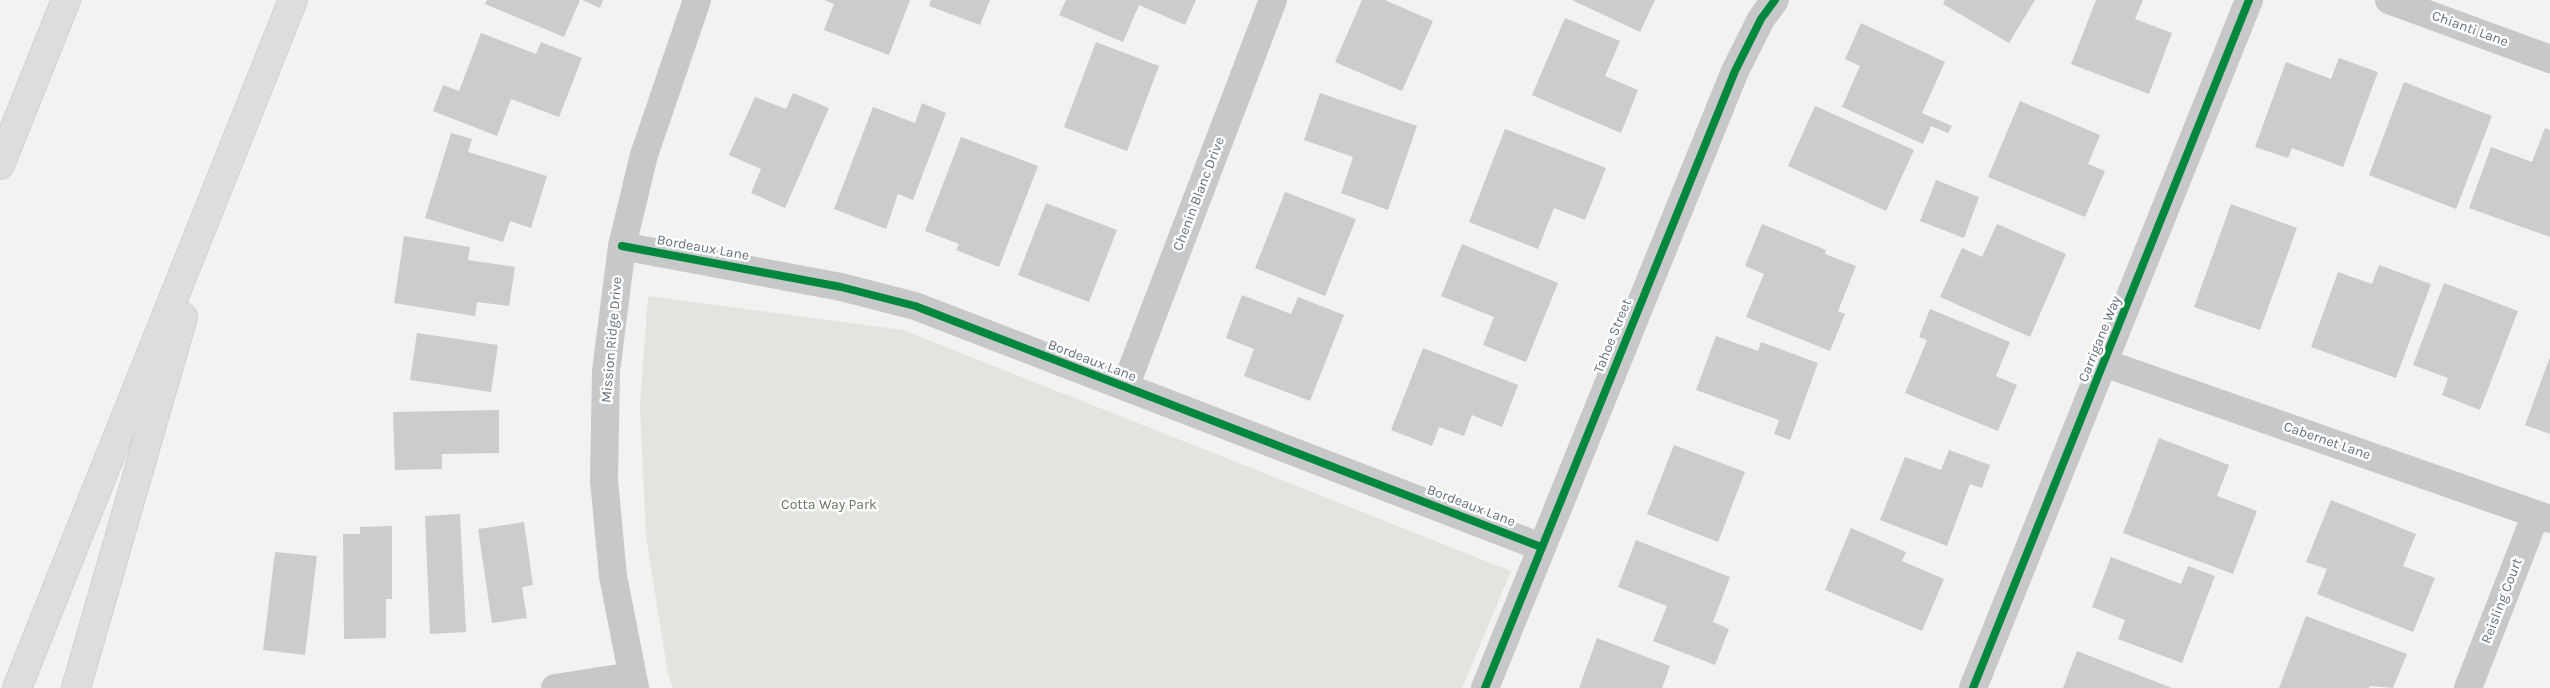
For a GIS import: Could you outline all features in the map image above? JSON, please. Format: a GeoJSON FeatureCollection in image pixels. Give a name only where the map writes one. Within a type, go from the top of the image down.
{"type":"FeatureCollection","features":[{"type":"Feature","properties":{"kind":"highway"},"geometry":{"type":"LineString","coordinates":[[0,122],[66,0]]}},
{"type":"Feature","properties":{"kind":"highway"},"geometry":{"type":"LineString","coordinates":[[0,166],[66,0]]}},
{"type":"Feature","properties":{"kind":"highway"},"geometry":{"type":"LineString","coordinates":[[17,688],[293,0]]}},
{"type":"Feature","properties":{"kind":"highway"},"geometry":{"type":"LineString","coordinates":[[76,688],[224,173]]}},
{"type":"Feature","properties":{"kind":"street","name":"Mission Ridge Drive"},"geometry":{"type":"LineString","coordinates":[[633,682],[613,576],[604,480],[606,371],[622,246],[644,155],[697,0]]}},
{"type":"Feature","properties":{"kind":"street","name":"Chenin Blanc Drive"},"geometry":{"type":"LineString","coordinates":[[1125,387],[1273,0]]}},
{"type":"Feature","properties":{"kind":"street","name":"Tahoe Street"},"geometry":{"type":"LineString","coordinates":[[1485,688],[1735,71],[1761,19],[1775,0]]}},
{"type":"Feature","properties":{"kind":"street","name":"Carrigane Way"},"geometry":{"type":"LineString","coordinates":[[1973,688],[2249,0]]}},
{"type":"Feature","properties":{"kind":"street","name":"Chianti Lane"},"geometry":{"type":"LineString","coordinates":[[2389,0],[2550,59]]}},
{"type":"Feature","properties":{"kind":"street","name":"Bordeaux Lane"},"geometry":{"type":"LineString","coordinates":[[622,246],[841,287],[915,306],[1541,546]]}},
{"type":"Feature","properties":{"kind":"street","name":"Cabernet Lane"},"geometry":{"type":"LineString","coordinates":[[2104,363],[2543,516]]}},
{"type":"Feature","properties":{"kind":"street","name":"Reisling Court"},"geometry":{"type":"LineString","coordinates":[[2468,688],[2543,516]]}},
{"type":"Feature","properties":{"kind":"street"},"geometry":{"type":"LineString","coordinates":[[555,688],[633,682]]}},
{"type":"Feature","properties":{"kind":"green space","name":"Cotta Way Park"},"geometry":{"type":"Polygon","coordinates":[[[648,296],[903,330],[1511,571],[1462,688],[673,688],[668,674],[646,537],[640,406],[648,296]]]}},
{"type":"Feature","properties":{"kind":"building"},"geometry":{"type":"Polygon","coordinates":[[[487,0],[580,0],[564,37],[485,4],[487,0]]]}},
{"type":"Feature","properties":{"kind":"building"},"geometry":{"type":"Polygon","coordinates":[[[582,0],[603,0],[600,8],[582,0]]]}},
{"type":"Feature","properties":{"kind":"building"},"geometry":{"type":"Polygon","coordinates":[[[824,0],[910,0],[889,55],[824,30],[834,4],[824,0]]]}},
{"type":"Feature","properties":{"kind":"building"},"geometry":{"type":"Polygon","coordinates":[[[931,0],[990,0],[980,25],[929,6],[931,0]]]}},
{"type":"Feature","properties":{"kind":"building"},"geometry":{"type":"Polygon","coordinates":[[[1066,0],[1196,0],[1185,25],[1139,5],[1123,42],[1059,15],[1066,0]]]}},
{"type":"Feature","properties":{"kind":"building"},"geometry":{"type":"Polygon","coordinates":[[[1362,0],[1385,0],[1433,21],[1402,91],[1335,62],[1362,0]]]}},
{"type":"Feature","properties":{"kind":"building"},"geometry":{"type":"Polygon","coordinates":[[[1572,0],[1655,0],[1640,32],[1572,0]]]}},
{"type":"Feature","properties":{"kind":"building"},"geometry":{"type":"Polygon","coordinates":[[[1945,0],[2035,0],[2009,43],[1943,4],[1945,0]]]}},
{"type":"Feature","properties":{"kind":"building"},"geometry":{"type":"Polygon","coordinates":[[[2096,0],[2143,0],[2135,19],[2172,33],[2149,94],[2071,64],[2096,0]]]}},
{"type":"Feature","properties":{"kind":"building"},"geometry":{"type":"Polygon","coordinates":[[[1565,18],[1620,41],[1605,76],[1638,90],[1621,133],[1532,95],[1565,18]]]}},
{"type":"Feature","properties":{"kind":"building"},"geometry":{"type":"Polygon","coordinates":[[[1861,23],[1945,62],[1922,113],[1952,126],[1948,133],[1931,126],[1923,144],[1842,107],[1860,66],[1845,59],[1861,23]]]}},
{"type":"Feature","properties":{"kind":"building"},"geometry":{"type":"Polygon","coordinates":[[[481,33],[536,54],[541,42],[582,58],[559,117],[511,99],[497,136],[433,111],[443,85],[459,91],[481,33]]]}},
{"type":"Feature","properties":{"kind":"building"},"geometry":{"type":"Polygon","coordinates":[[[1096,42],[1159,66],[1127,151],[1064,127],[1096,42]]]}},
{"type":"Feature","properties":{"kind":"building"},"geometry":{"type":"Polygon","coordinates":[[[2339,58],[2378,72],[2343,167],[2292,148],[2288,158],[2255,147],[2286,62],[2331,79],[2339,58]]]}},
{"type":"Feature","properties":{"kind":"building"},"geometry":{"type":"Polygon","coordinates":[[[2404,82],[2492,116],[2456,209],[2369,175],[2404,82]]]}},
{"type":"Feature","properties":{"kind":"building"},"geometry":{"type":"Polygon","coordinates":[[[793,93],[829,108],[785,208],[751,193],[761,169],[729,155],[755,97],[786,109],[793,93]]]}},
{"type":"Feature","properties":{"kind":"building"},"geometry":{"type":"Polygon","coordinates":[[[1320,93],[1417,126],[1388,210],[1341,193],[1353,157],[1304,140],[1320,93]]]}},
{"type":"Feature","properties":{"kind":"building"},"geometry":{"type":"Polygon","coordinates":[[[2020,101],[2100,135],[2088,164],[2105,171],[2085,217],[1988,177],[2020,101]]]}},
{"type":"Feature","properties":{"kind":"building"},"geometry":{"type":"Polygon","coordinates":[[[922,103],[946,113],[913,200],[898,194],[886,229],[834,209],[873,107],[915,123],[922,103]]]}},
{"type":"Feature","properties":{"kind":"building"},"geometry":{"type":"Polygon","coordinates":[[[1815,106],[1914,150],[1886,211],[1788,166],[1815,106]]]}},
{"type":"Feature","properties":{"kind":"building"},"geometry":{"type":"Polygon","coordinates":[[[2545,128],[2550,130],[2550,237],[2469,208],[2491,147],[2532,162],[2545,128]]]}},
{"type":"Feature","properties":{"kind":"building"},"geometry":{"type":"Polygon","coordinates":[[[1505,129],[1606,168],[1585,220],[1554,208],[1538,249],[1469,222],[1505,129]]]}},
{"type":"Feature","properties":{"kind":"building"},"geometry":{"type":"Polygon","coordinates":[[[451,133],[472,139],[468,152],[547,176],[531,228],[510,221],[503,242],[425,218],[451,133]]]}},
{"type":"Feature","properties":{"kind":"building"},"geometry":{"type":"Polygon","coordinates":[[[961,137],[1038,166],[999,267],[956,250],[959,244],[925,231],[961,137]]]}},
{"type":"Feature","properties":{"kind":"building"},"geometry":{"type":"Polygon","coordinates":[[[1936,180],[1979,197],[1964,238],[1920,221],[1936,180]]]}},
{"type":"Feature","properties":{"kind":"building"},"geometry":{"type":"Polygon","coordinates":[[[1285,192],[1356,219],[1325,296],[1255,268],[1285,192]]]}},
{"type":"Feature","properties":{"kind":"building"},"geometry":{"type":"Polygon","coordinates":[[[1046,203],[1117,230],[1089,302],[1018,275],[1046,203]]]}},
{"type":"Feature","properties":{"kind":"building"},"geometry":{"type":"Polygon","coordinates":[[[2231,204],[2297,228],[2260,330],[2194,307],[2231,204]]]}},
{"type":"Feature","properties":{"kind":"building"},"geometry":{"type":"Polygon","coordinates":[[[1762,224],[1826,250],[1825,254],[1856,266],[1838,311],[1845,314],[1830,351],[1746,317],[1764,274],[1745,266],[1762,224]]]}},
{"type":"Feature","properties":{"kind":"building"},"geometry":{"type":"Polygon","coordinates":[[[1997,224],[2066,254],[2030,337],[1940,297],[1962,248],[1982,257],[1997,224]]]}},
{"type":"Feature","properties":{"kind":"building"},"geometry":{"type":"Polygon","coordinates":[[[404,236],[470,247],[468,260],[515,267],[509,306],[477,302],[475,316],[394,303],[404,236]]]}},
{"type":"Feature","properties":{"kind":"building"},"geometry":{"type":"Polygon","coordinates":[[[1462,244],[1558,283],[1526,362],[1483,345],[1494,317],[1441,296],[1462,244]]]}},
{"type":"Feature","properties":{"kind":"building"},"geometry":{"type":"Polygon","coordinates":[[[2379,265],[2431,284],[2396,378],[2311,347],[2338,272],[2372,284],[2379,265]]]}},
{"type":"Feature","properties":{"kind":"building"},"geometry":{"type":"Polygon","coordinates":[[[2444,283],[2518,311],[2480,410],[2442,395],[2448,378],[2413,365],[2444,283]]]}},
{"type":"Feature","properties":{"kind":"building"},"geometry":{"type":"Polygon","coordinates":[[[1242,295],[1291,314],[1298,297],[1344,315],[1310,401],[1244,376],[1254,349],[1226,338],[1242,295]]]}},
{"type":"Feature","properties":{"kind":"building"},"geometry":{"type":"Polygon","coordinates":[[[1930,309],[2010,342],[1996,376],[2017,385],[1998,431],[1905,393],[1927,340],[1919,337],[1930,309]]]}},
{"type":"Feature","properties":{"kind":"building"},"geometry":{"type":"Polygon","coordinates":[[[417,333],[498,345],[491,392],[410,380],[417,333]]]}},
{"type":"Feature","properties":{"kind":"building"},"geometry":{"type":"Polygon","coordinates":[[[1716,336],[1758,351],[1761,342],[1818,363],[1790,440],[1774,434],[1779,420],[1696,390],[1716,336]]]}},
{"type":"Feature","properties":{"kind":"building"},"geometry":{"type":"Polygon","coordinates":[[[1423,348],[1518,385],[1502,427],[1472,415],[1464,436],[1439,427],[1432,446],[1391,430],[1423,348]]]}},
{"type":"Feature","properties":{"kind":"building"},"geometry":{"type":"Polygon","coordinates":[[[2550,357],[2550,434],[2525,425],[2550,357]]]}},
{"type":"Feature","properties":{"kind":"building"},"geometry":{"type":"Polygon","coordinates":[[[499,410],[499,453],[442,454],[442,469],[395,470],[393,412],[499,410]]]}},
{"type":"Feature","properties":{"kind":"building"},"geometry":{"type":"Polygon","coordinates":[[[2159,438],[2229,465],[2217,496],[2257,511],[2233,574],[2123,533],[2159,438]]]}},
{"type":"Feature","properties":{"kind":"building"},"geometry":{"type":"Polygon","coordinates":[[[1674,445],[1745,472],[1718,542],[1647,514],[1674,445]]]}},
{"type":"Feature","properties":{"kind":"building"},"geometry":{"type":"Polygon","coordinates":[[[1949,450],[1990,465],[1982,488],[1970,484],[1947,546],[1880,520],[1905,457],[1941,470],[1949,450]]]}},
{"type":"Feature","properties":{"kind":"building"},"geometry":{"type":"Polygon","coordinates":[[[2331,500],[2416,534],[2403,566],[2435,578],[2413,632],[2317,594],[2327,569],[2306,562],[2331,500]]]}},
{"type":"Feature","properties":{"kind":"building"},"geometry":{"type":"Polygon","coordinates":[[[460,514],[466,632],[430,634],[425,516],[460,514]]]}},
{"type":"Feature","properties":{"kind":"building"},"geometry":{"type":"Polygon","coordinates":[[[524,522],[533,585],[522,587],[527,618],[492,623],[478,529],[524,522]]]}},
{"type":"Feature","properties":{"kind":"building"},"geometry":{"type":"Polygon","coordinates":[[[392,526],[392,599],[386,599],[386,638],[344,639],[343,534],[360,534],[360,527],[392,526]]]}},
{"type":"Feature","properties":{"kind":"building"},"geometry":{"type":"Polygon","coordinates":[[[1851,528],[1906,552],[1902,561],[1944,579],[1922,631],[1825,590],[1851,528]]]}},
{"type":"Feature","properties":{"kind":"building"},"geometry":{"type":"Polygon","coordinates":[[[1636,540],[1730,577],[1713,622],[1729,629],[1715,665],[1653,641],[1667,606],[1618,587],[1636,540]]]}},
{"type":"Feature","properties":{"kind":"building"},"geometry":{"type":"Polygon","coordinates":[[[275,552],[317,556],[305,655],[263,650],[275,552]]]}},
{"type":"Feature","properties":{"kind":"building"},"geometry":{"type":"Polygon","coordinates":[[[2111,557],[2181,584],[2188,566],[2215,576],[2182,663],[2118,639],[2125,620],[2092,607],[2111,557]]]}},
{"type":"Feature","properties":{"kind":"building"},"geometry":{"type":"Polygon","coordinates":[[[2306,616],[2407,654],[2393,688],[2370,686],[2369,688],[2279,688],[2306,616]]]}},
{"type":"Feature","properties":{"kind":"building"},"geometry":{"type":"Polygon","coordinates":[[[1597,638],[1670,666],[1662,688],[1579,688],[1597,638]]]}},
{"type":"Feature","properties":{"kind":"building"},"geometry":{"type":"Polygon","coordinates":[[[2077,651],[2172,688],[2063,688],[2077,651]]]}},
{"type":"Feature","properties":{"kind":"cycle path"},"geometry":{"type":"LineString","coordinates":[[1485,688],[1735,71],[1761,19],[1775,0]]}},
{"type":"Feature","properties":{"kind":"cycle path"},"geometry":{"type":"LineString","coordinates":[[1973,688],[2249,0]]}},
{"type":"Feature","properties":{"kind":"cycle path"},"geometry":{"type":"LineString","coordinates":[[622,246],[841,287],[915,306],[1541,547]]}}]}
